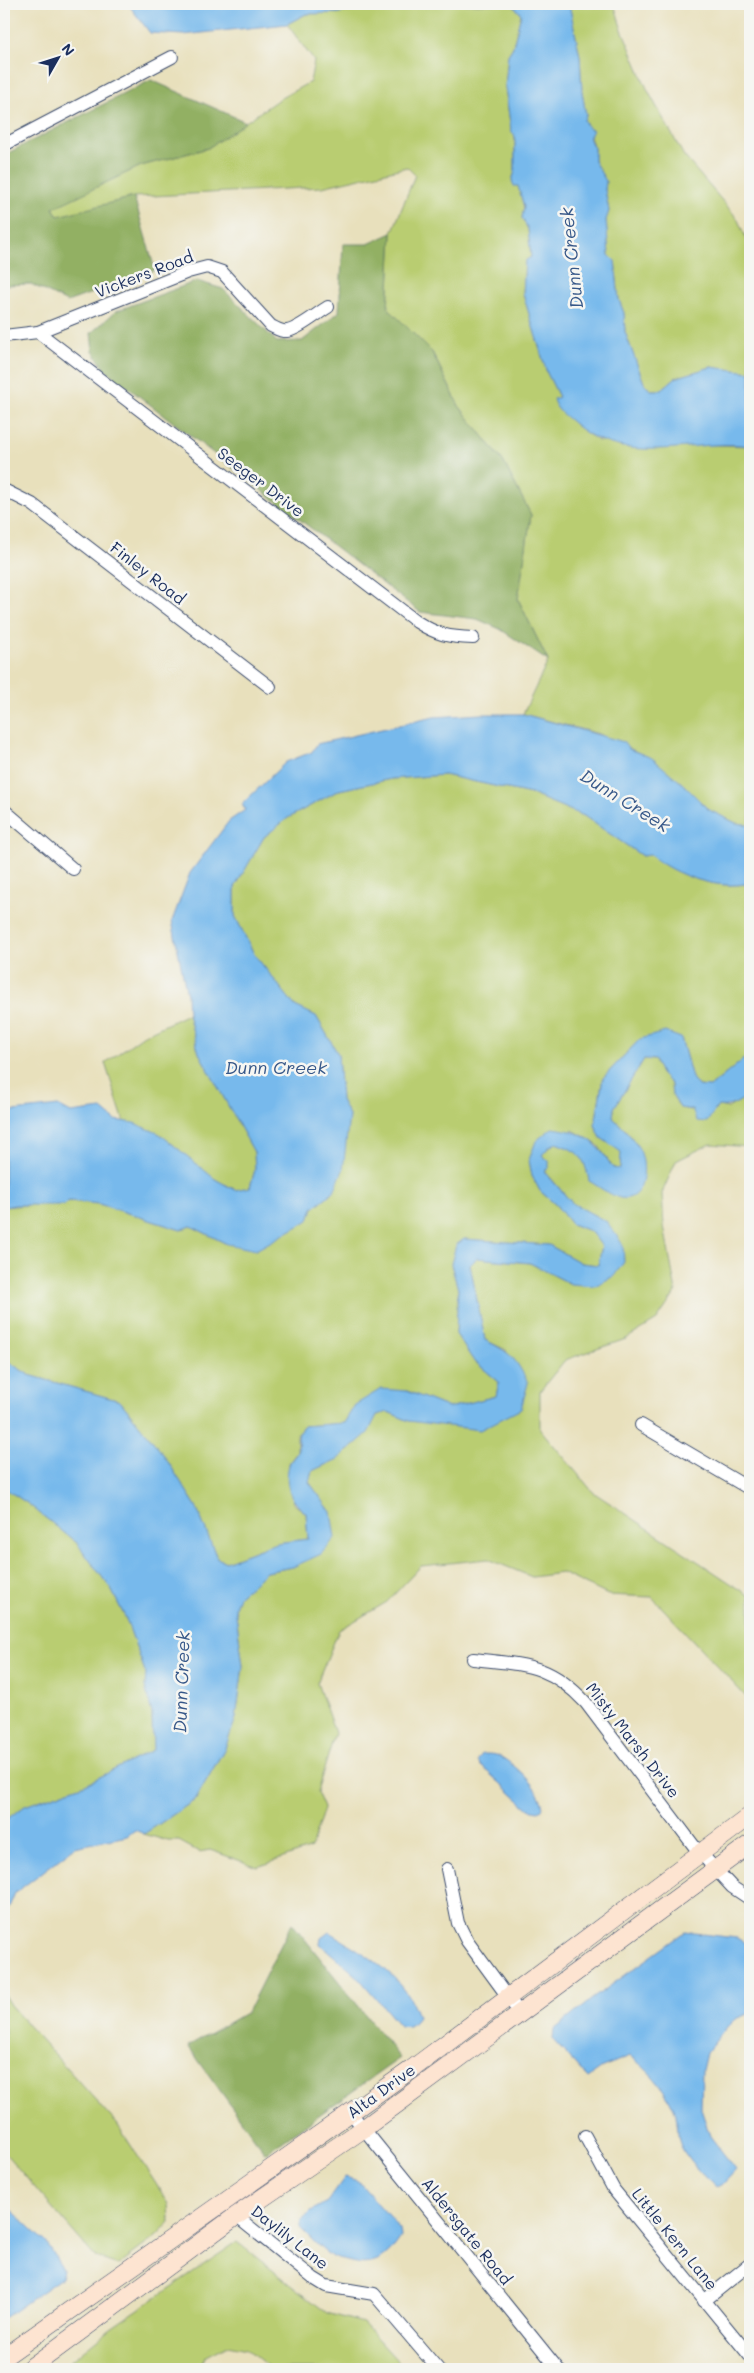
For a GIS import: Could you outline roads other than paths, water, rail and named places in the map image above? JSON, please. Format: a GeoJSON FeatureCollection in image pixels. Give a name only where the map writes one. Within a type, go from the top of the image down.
{"type":"FeatureCollection","features":[{"type":"Feature","properties":{"kind":"street"},"geometry":{"type":"LineString","coordinates":[[4,145],[172,57]]}},
{"type":"Feature","properties":{"kind":"street","name":"Vickers Road"},"geometry":{"type":"LineString","coordinates":[[4,336],[38,332],[188,272],[207,268],[222,272],[272,326],[280,330],[287,331],[294,328],[328,307]]}},
{"type":"Feature","properties":{"kind":"street","name":"Seeger Drive"},"geometry":{"type":"LineString","coordinates":[[38,332],[416,622],[434,633],[447,637],[473,638]]}},
{"type":"Feature","properties":{"kind":"street","name":"Finley Road"},"geometry":{"type":"LineString","coordinates":[[4,490],[32,504],[270,687]]}},
{"type":"Feature","properties":{"kind":"street"},"geometry":{"type":"LineString","coordinates":[[4,810],[73,869]]}},
{"type":"Feature","properties":{"kind":"street"},"geometry":{"type":"LineString","coordinates":[[641,1425],[748,1483]]}},
{"type":"Feature","properties":{"kind":"street","name":"Misty Marsh Drive"},"geometry":{"type":"LineString","coordinates":[[474,1659],[531,1666],[549,1672],[569,1685],[586,1703],[715,1871],[732,1887],[750,1899]]}},
{"type":"Feature","properties":{"kind":"street","name":"Alta Drive"},"geometry":{"type":"LineString","coordinates":[[29,2369],[236,2216],[363,2129],[700,1853],[750,1816]]}},
{"type":"Feature","properties":{"kind":"street","name":"Alta Drive"},"geometry":{"type":"LineString","coordinates":[[4,2357],[351,2113],[715,1871],[750,1844]]}},
{"type":"Feature","properties":{"kind":"street"},"geometry":{"type":"LineString","coordinates":[[447,1869],[458,1923],[467,1941],[514,2005]]}},
{"type":"Feature","properties":{"kind":"street","name":"Aldersgate Road"},"geometry":{"type":"LineString","coordinates":[[351,2113],[558,2369]]}},
{"type":"Feature","properties":{"kind":"street","name":"Little Kern Lane"},"geometry":{"type":"LineString","coordinates":[[586,2136],[614,2190],[750,2356]]}},
{"type":"Feature","properties":{"kind":"street","name":"Daylily Lane"},"geometry":{"type":"LineString","coordinates":[[236,2216],[313,2278],[326,2286],[374,2294],[438,2369]]}},
{"type":"Feature","properties":{"kind":"street"},"geometry":{"type":"LineString","coordinates":[[704,2301],[750,2264]]}},
{"type":"Feature","properties":{"kind":"street"},"geometry":{"type":"LineString","coordinates":[[4,2365],[20,2346]]}},
{"type":"Feature","properties":{"kind":"water"},"geometry":{"type":"Polygon","coordinates":[[[128,4],[374,4],[340,13],[306,14],[287,24],[183,35],[150,33],[128,4]]]}},
{"type":"Feature","properties":{"kind":"water","name":"Dunn Creek"},"geometry":{"type":"Polygon","coordinates":[[[512,4],[569,4],[580,56],[582,92],[586,115],[584,120],[588,128],[593,130],[589,138],[594,148],[594,161],[606,181],[605,190],[609,211],[606,220],[609,255],[615,261],[619,300],[624,313],[625,332],[644,383],[651,390],[661,390],[675,378],[711,367],[750,372],[750,446],[727,445],[636,449],[614,445],[593,436],[572,422],[556,406],[553,399],[559,397],[547,373],[523,294],[525,261],[531,257],[528,229],[522,218],[524,207],[518,186],[514,186],[512,181],[515,171],[515,137],[511,130],[505,87],[508,55],[513,47],[521,14],[512,4]]]}},
{"type":"Feature","properties":{"kind":"water","name":"Dunn Creek"},"geometry":{"type":"Polygon","coordinates":[[[523,714],[624,742],[629,749],[652,758],[684,785],[709,810],[736,823],[750,825],[750,883],[724,885],[684,875],[650,855],[642,856],[584,816],[531,794],[444,775],[391,779],[339,790],[288,818],[264,837],[235,887],[235,916],[254,954],[295,1006],[316,1016],[338,1054],[341,1100],[349,1116],[343,1170],[334,1191],[313,1208],[309,1220],[256,1250],[227,1244],[191,1226],[181,1230],[99,1204],[69,1201],[63,1205],[15,1205],[4,1207],[4,1112],[58,1106],[71,1113],[102,1109],[115,1120],[134,1123],[160,1134],[215,1179],[235,1190],[250,1187],[255,1170],[254,1152],[199,1053],[188,1014],[187,995],[172,921],[190,873],[229,821],[245,810],[242,804],[286,762],[312,752],[317,744],[434,717],[523,714]]]}},
{"type":"Feature","properties":{"kind":"water","name":"Dunn Creek"},"geometry":{"type":"Polygon","coordinates":[[[665,1032],[681,1038],[692,1078],[698,1086],[710,1087],[750,1054],[750,1087],[742,1100],[733,1105],[718,1106],[707,1122],[697,1121],[692,1110],[680,1108],[672,1095],[671,1084],[661,1074],[655,1060],[644,1059],[614,1108],[613,1118],[636,1143],[643,1162],[644,1171],[640,1188],[629,1198],[616,1197],[589,1181],[583,1160],[571,1149],[556,1143],[549,1147],[542,1155],[549,1161],[549,1168],[544,1171],[572,1203],[607,1222],[623,1245],[624,1262],[614,1276],[595,1286],[571,1284],[530,1263],[477,1258],[470,1265],[485,1340],[507,1352],[516,1361],[528,1383],[521,1409],[480,1430],[409,1421],[388,1412],[377,1415],[368,1433],[338,1459],[312,1471],[309,1482],[331,1512],[335,1538],[321,1554],[293,1567],[266,1572],[239,1596],[235,1607],[243,1666],[236,1718],[225,1748],[195,1800],[144,1834],[135,1830],[127,1836],[75,1847],[15,1893],[4,1919],[4,1821],[25,1806],[88,1783],[153,1750],[152,1713],[145,1686],[146,1674],[126,1619],[111,1589],[77,1543],[27,1503],[4,1488],[4,1359],[29,1375],[120,1401],[163,1454],[196,1506],[217,1558],[226,1562],[276,1543],[308,1539],[306,1513],[292,1498],[287,1479],[289,1465],[297,1452],[298,1437],[303,1426],[344,1423],[355,1405],[381,1389],[407,1391],[449,1408],[496,1396],[499,1382],[473,1360],[456,1334],[458,1289],[451,1264],[456,1245],[464,1239],[549,1245],[581,1263],[598,1265],[602,1246],[590,1231],[571,1224],[556,1205],[540,1191],[532,1176],[529,1160],[536,1141],[552,1128],[573,1132],[588,1139],[601,1150],[613,1168],[620,1169],[621,1152],[601,1138],[595,1125],[603,1078],[640,1039],[665,1032]]]}},
{"type":"Feature","properties":{"kind":"water"},"geometry":{"type":"Polygon","coordinates":[[[482,1754],[499,1756],[514,1766],[538,1793],[543,1808],[539,1811],[529,1809],[480,1765],[478,1760],[482,1754]]]}},
{"type":"Feature","properties":{"kind":"water"},"geometry":{"type":"Polygon","coordinates":[[[329,1932],[369,1957],[394,1977],[412,2002],[418,2017],[412,2024],[406,2027],[400,2026],[357,1976],[320,1944],[321,1938],[329,1932]]]}},
{"type":"Feature","properties":{"kind":"water"},"geometry":{"type":"Polygon","coordinates":[[[685,1932],[737,1938],[750,1946],[750,2013],[735,2019],[727,2027],[706,2053],[702,2070],[701,2109],[710,2136],[736,2170],[722,2185],[717,2187],[701,2173],[684,2152],[679,2140],[674,2109],[661,2086],[643,2067],[630,2056],[605,2066],[588,2078],[553,2040],[554,2030],[592,1999],[685,1932]]]}},
{"type":"Feature","properties":{"kind":"water"},"geometry":{"type":"Polygon","coordinates":[[[345,2177],[358,2181],[400,2229],[401,2237],[396,2245],[385,2256],[372,2263],[356,2263],[332,2257],[300,2228],[300,2223],[311,2211],[327,2202],[345,2177]]]}},
{"type":"Feature","properties":{"kind":"water"},"geometry":{"type":"Polygon","coordinates":[[[4,2203],[46,2242],[63,2270],[61,2278],[6,2317],[4,2317],[4,2203]]]}}]}
